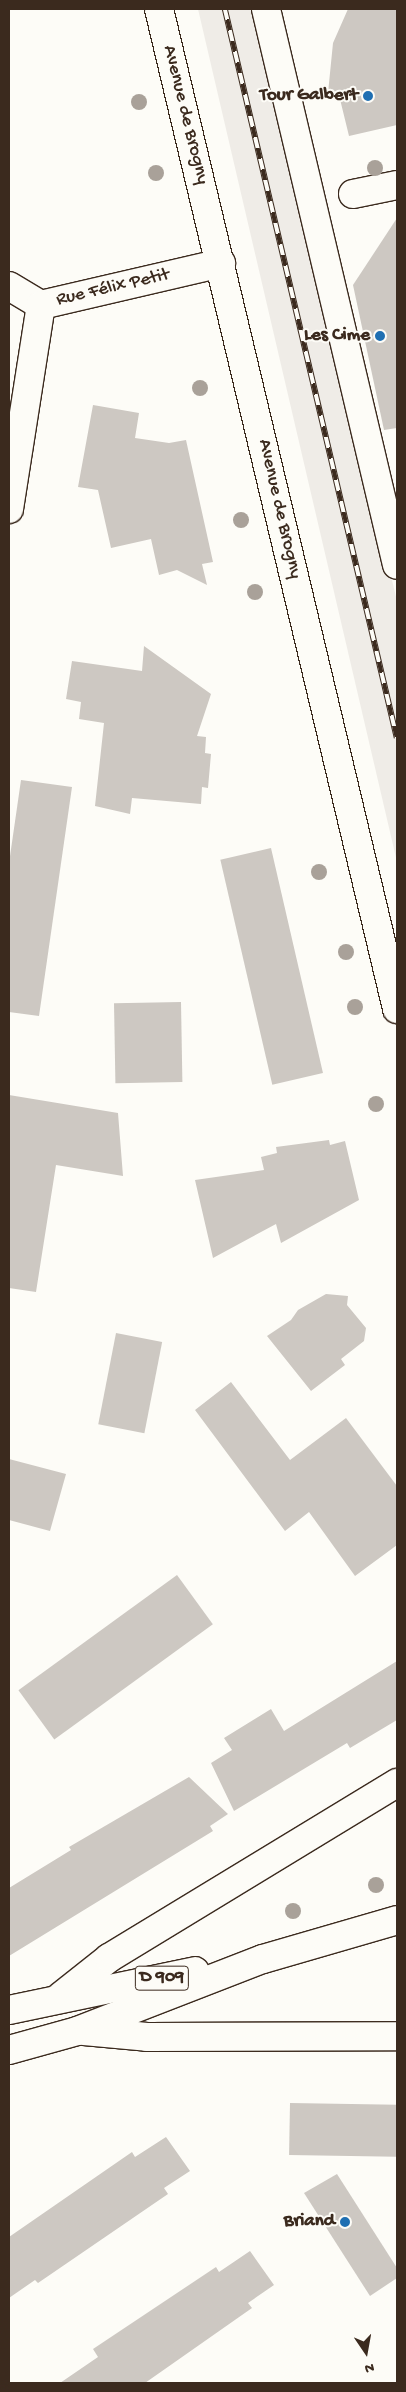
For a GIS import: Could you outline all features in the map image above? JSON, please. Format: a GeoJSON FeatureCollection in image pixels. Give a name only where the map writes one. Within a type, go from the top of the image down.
{"type":"FeatureCollection","features":[{"type":"Feature","properties":{"kind":"main road","name":"Avenue de Brogny"},"geometry":{"type":"LineString","coordinates":[[159,9],[221,263],[397,1009]]}},
{"type":"Feature","properties":{"kind":"main road"},"geometry":{"type":"LineString","coordinates":[[266,9],[397,565]]}},
{"type":"Feature","properties":{"kind":"main road"},"geometry":{"type":"LineString","coordinates":[[353,194],[397,185]]}},
{"type":"Feature","properties":{"kind":"main road","name":"Rue Félix Petit"},"geometry":{"type":"LineString","coordinates":[[9,286],[41,305],[221,263]]}},
{"type":"Feature","properties":{"kind":"main road"},"geometry":{"type":"LineString","coordinates":[[9,509],[41,305]]}},
{"type":"Feature","properties":{"kind":"main road"},"geometry":{"type":"LineString","coordinates":[[61,1996],[109,1958],[397,1783]]}},
{"type":"Feature","properties":{"kind":"main road","name":"D 909"},"geometry":{"type":"LineString","coordinates":[[9,2050],[77,2031],[263,1959],[397,1920]]}},
{"type":"Feature","properties":{"kind":"main road","name":"D 909"},"geometry":{"type":"LineString","coordinates":[[9,2010],[61,1996],[263,1959]]}},
{"type":"Feature","properties":{"kind":"main road"},"geometry":{"type":"LineString","coordinates":[[77,2031],[147,2037],[397,2036]]}},
{"type":"Feature","properties":{"kind":"shaded area"},"geometry":{"type":"Polygon","coordinates":[[[198,9],[256,9],[397,601],[397,862],[198,9]]]}},
{"type":"Feature","properties":{"kind":"building","name":"Tour Galbert"},"geometry":{"type":"Polygon","coordinates":[[[348,9],[397,9],[397,125],[349,136],[338,91],[328,93],[333,43],[348,9]]]}},
{"type":"Feature","properties":{"kind":"building","name":"Les Cime"},"geometry":{"type":"Polygon","coordinates":[[[397,218],[397,428],[384,430],[353,285],[397,218]]]}},
{"type":"Feature","properties":{"kind":"building"},"geometry":{"type":"Polygon","coordinates":[[[93,405],[139,413],[135,438],[169,443],[186,440],[213,562],[202,564],[207,585],[177,570],[159,575],[151,539],[111,548],[98,490],[78,487],[93,405]]]}},
{"type":"Feature","properties":{"kind":"building"},"geometry":{"type":"Polygon","coordinates":[[[144,646],[211,694],[197,736],[206,737],[205,753],[211,754],[208,788],[202,787],[201,804],[132,798],[130,814],[95,806],[104,723],[79,719],[81,702],[66,699],[72,661],[142,671],[144,646]]]}},
{"type":"Feature","properties":{"kind":"building"},"geometry":{"type":"Polygon","coordinates":[[[21,780],[72,787],[39,1016],[9,1012],[9,863],[21,780]]]}},
{"type":"Feature","properties":{"kind":"building"},"geometry":{"type":"Polygon","coordinates":[[[271,848],[323,1073],[272,1085],[220,860],[271,848]]]}},
{"type":"Feature","properties":{"kind":"building"},"geometry":{"type":"Polygon","coordinates":[[[181,1002],[182,1082],[115,1083],[114,1003],[181,1002]]]}},
{"type":"Feature","properties":{"kind":"building"},"geometry":{"type":"Polygon","coordinates":[[[9,1095],[118,1113],[123,1176],[56,1165],[36,1292],[9,1288],[9,1095]]]}},
{"type":"Feature","properties":{"kind":"building"},"geometry":{"type":"Polygon","coordinates":[[[329,1140],[330,1145],[345,1141],[359,1200],[281,1243],[276,1224],[213,1258],[195,1180],[264,1170],[261,1157],[277,1153],[276,1147],[329,1140]]]}},
{"type":"Feature","properties":{"kind":"building"},"geometry":{"type":"Polygon","coordinates":[[[326,1294],[348,1296],[347,1305],[366,1328],[364,1341],[341,1359],[345,1365],[311,1391],[267,1336],[291,1320],[298,1310],[326,1294]]]}},
{"type":"Feature","properties":{"kind":"building"},"geometry":{"type":"Polygon","coordinates":[[[116,1333],[162,1342],[144,1433],[98,1424],[116,1333]]]}},
{"type":"Feature","properties":{"kind":"building"},"geometry":{"type":"Polygon","coordinates":[[[231,1382],[290,1460],[346,1418],[397,1486],[397,1545],[355,1576],[309,1512],[285,1531],[195,1410],[231,1382]]]}},
{"type":"Feature","properties":{"kind":"building"},"geometry":{"type":"Polygon","coordinates":[[[9,1459],[66,1474],[50,1531],[9,1520],[9,1459]]]}},
{"type":"Feature","properties":{"kind":"building"},"geometry":{"type":"Polygon","coordinates":[[[177,1575],[213,1624],[54,1740],[18,1690],[177,1575]]]}},
{"type":"Feature","properties":{"kind":"building"},"geometry":{"type":"Polygon","coordinates":[[[397,1661],[397,1720],[350,1748],[347,1743],[234,1811],[211,1763],[232,1750],[224,1738],[271,1709],[284,1731],[397,1661]]]}},
{"type":"Feature","properties":{"kind":"building"},"geometry":{"type":"Polygon","coordinates":[[[189,1777],[228,1814],[210,1826],[213,1831],[9,1956],[9,1888],[71,1850],[69,1847],[189,1777]]]}},
{"type":"Feature","properties":{"kind":"building"},"geometry":{"type":"Polygon","coordinates":[[[290,2103],[397,2105],[396,2157],[289,2155],[290,2103]]]}},
{"type":"Feature","properties":{"kind":"building"},"geometry":{"type":"Polygon","coordinates":[[[166,2137],[190,2171],[164,2188],[168,2194],[38,2283],[35,2280],[9,2298],[9,2237],[132,2152],[135,2157],[166,2137]]]}},
{"type":"Feature","properties":{"kind":"building"},"geometry":{"type":"Polygon","coordinates":[[[337,2174],[397,2268],[397,2278],[370,2296],[304,2193],[337,2174]]]}},
{"type":"Feature","properties":{"kind":"building"},"geometry":{"type":"Polygon","coordinates":[[[250,2251],[274,2285],[248,2303],[252,2308],[145,2383],[60,2383],[98,2357],[93,2349],[216,2267],[219,2272],[250,2251]]]}},
{"type":"Feature","properties":{"kind":"railway"},"geometry":{"type":"LineString","coordinates":[[225,9],[397,738]]}},
{"type":"Feature","properties":{"kind":"place","name":"Tour Galbert"},"geometry":{"type":"Point","coordinates":[368,96]}},
{"type":"Feature","properties":{"kind":"place","name":"Les Cime"},"geometry":{"type":"Point","coordinates":[380,336]}},
{"type":"Feature","properties":{"kind":"place","name":"Briand"},"geometry":{"type":"Point","coordinates":[345,2222]}}]}
